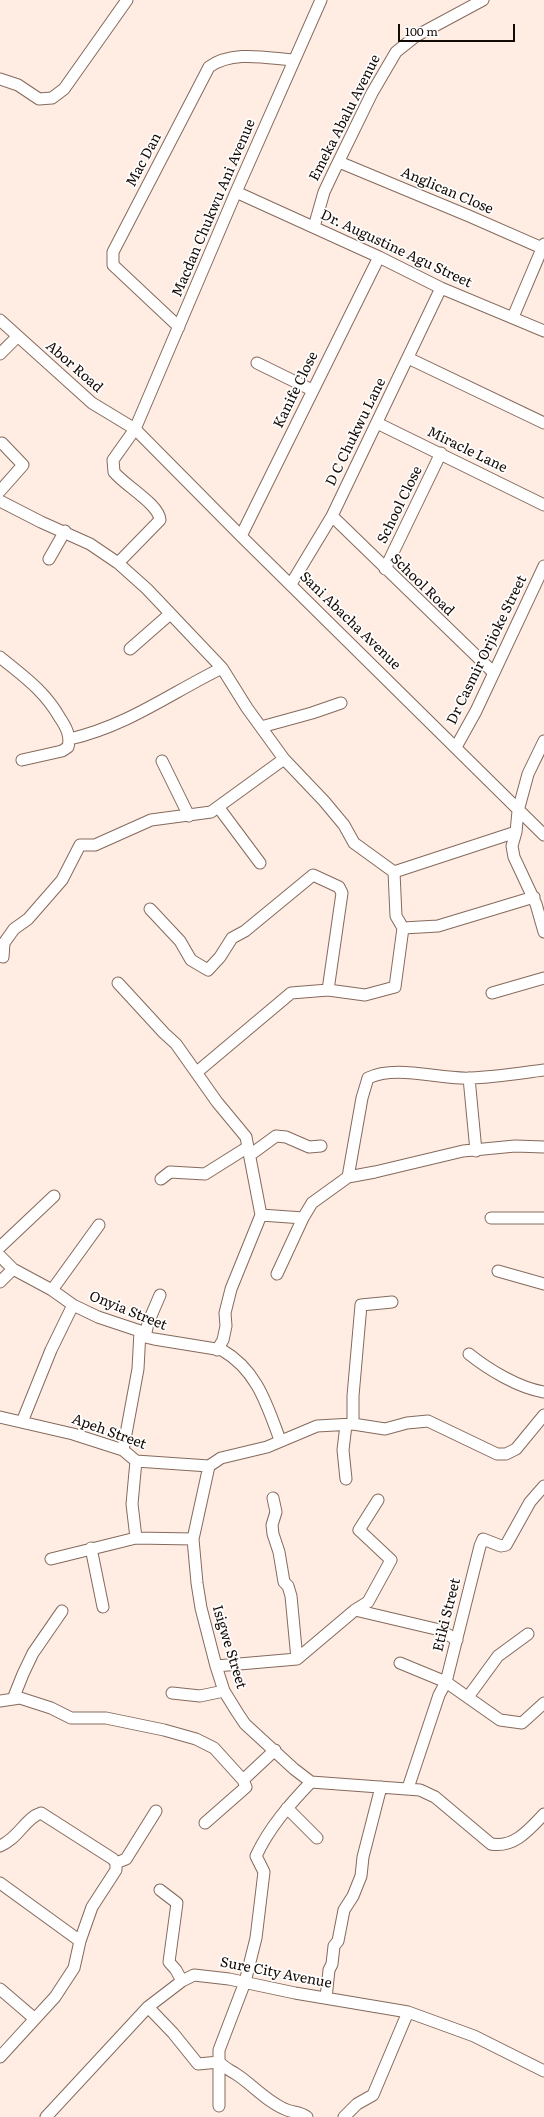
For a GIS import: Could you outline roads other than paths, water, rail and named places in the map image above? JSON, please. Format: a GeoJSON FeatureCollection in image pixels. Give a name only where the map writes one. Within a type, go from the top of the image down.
{"type":"FeatureCollection","features":[{"type":"Feature","properties":{"kind":"street"},"geometry":{"type":"LineString","coordinates":[[0,79],[18,85],[39,99],[52,98],[64,89],[127,0]]}},
{"type":"Feature","properties":{"kind":"street","name":"Macdan Chukwu Ani Avenue"},"geometry":{"type":"LineString","coordinates":[[118,564],[160,520],[160,516],[114,472],[113,460],[135,429],[180,327],[236,192],[321,0]]}},
{"type":"Feature","properties":{"kind":"street","name":"Emeka Abalu Avenue"},"geometry":{"type":"LineString","coordinates":[[314,227],[324,192],[372,93],[396,52],[416,36],[483,0]]}},
{"type":"Feature","properties":{"kind":"street","name":"Mac Dan"},"geometry":{"type":"LineString","coordinates":[[180,327],[113,265],[113,252],[209,67],[219,60],[242,56],[294,60]]}},
{"type":"Feature","properties":{"kind":"street","name":"Anglican Close"},"geometry":{"type":"LineString","coordinates":[[339,162],[543,246]]}},
{"type":"Feature","properties":{"kind":"street","name":"Dr. Augustine Agu Street"},"geometry":{"type":"LineString","coordinates":[[236,192],[378,257],[440,288],[544,331]]}},
{"type":"Feature","properties":{"kind":"street"},"geometry":{"type":"LineString","coordinates":[[513,317],[543,246]]}},
{"type":"Feature","properties":{"kind":"street","name":"Kanife Close"},"geometry":{"type":"LineString","coordinates":[[240,536],[378,257]]}},
{"type":"Feature","properties":{"kind":"street","name":"D C Chukwu Lane"},"geometry":{"type":"LineString","coordinates":[[291,584],[332,516],[440,288]]}},
{"type":"Feature","properties":{"kind":"street","name":"Abor Road"},"geometry":{"type":"LineString","coordinates":[[0,320],[17,337],[92,403],[135,429]]}},
{"type":"Feature","properties":{"kind":"street"},"geometry":{"type":"LineString","coordinates":[[0,354],[17,337]]}},
{"type":"Feature","properties":{"kind":"street"},"geometry":{"type":"LineString","coordinates":[[408,358],[544,423]]}},
{"type":"Feature","properties":{"kind":"street"},"geometry":{"type":"LineString","coordinates":[[257,363],[312,390]]}},
{"type":"Feature","properties":{"kind":"street","name":"Miracle Lane"},"geometry":{"type":"LineString","coordinates":[[377,422],[544,505]]}},
{"type":"Feature","properties":{"kind":"street","name":"Sani Abacha Avenue"},"geometry":{"type":"LineString","coordinates":[[135,429],[240,536],[291,584],[456,747],[518,811],[544,835]]}},
{"type":"Feature","properties":{"kind":"street"},"geometry":{"type":"LineString","coordinates":[[0,491],[23,465],[2,442]]}},
{"type":"Feature","properties":{"kind":"street","name":"School Close"},"geometry":{"type":"LineString","coordinates":[[385,569],[442,453]]}},
{"type":"Feature","properties":{"kind":"street"},"geometry":{"type":"LineString","coordinates":[[0,501],[41,522],[90,544],[118,564],[170,614],[222,668],[261,728],[284,759],[324,801],[344,825],[354,843],[394,872]]}},
{"type":"Feature","properties":{"kind":"street","name":"School Road"},"geometry":{"type":"LineString","coordinates":[[332,516],[494,673]]}},
{"type":"Feature","properties":{"kind":"street"},"geometry":{"type":"LineString","coordinates":[[49,559],[65,532]]}},
{"type":"Feature","properties":{"kind":"street","name":"Dr Casmir Orjioke Street"},"geometry":{"type":"LineString","coordinates":[[456,747],[476,711],[544,566]]}},
{"type":"Feature","properties":{"kind":"street"},"geometry":{"type":"LineString","coordinates":[[130,649],[170,614]]}},
{"type":"Feature","properties":{"kind":"street"},"geometry":{"type":"LineString","coordinates":[[0,657],[31,681],[46,697],[62,722],[70,739],[68,747],[62,751],[22,760]]}},
{"type":"Feature","properties":{"kind":"street"},"geometry":{"type":"LineString","coordinates":[[70,739],[135,716],[222,668]]}},
{"type":"Feature","properties":{"kind":"street"},"geometry":{"type":"LineString","coordinates":[[261,728],[318,712],[341,702]]}},
{"type":"Feature","properties":{"kind":"street"},"geometry":{"type":"LineString","coordinates":[[544,741],[528,774],[518,811],[516,832],[512,846],[512,851],[534,897],[544,932]]}},
{"type":"Feature","properties":{"kind":"street"},"geometry":{"type":"LineString","coordinates":[[3,957],[4,943],[14,929],[28,919],[62,880],[80,845],[95,845],[151,820],[211,812],[219,808],[284,759]]}},
{"type":"Feature","properties":{"kind":"street"},"geometry":{"type":"LineString","coordinates":[[162,761],[188,816]]}},
{"type":"Feature","properties":{"kind":"street"},"geometry":{"type":"LineString","coordinates":[[219,808],[260,863]]}},
{"type":"Feature","properties":{"kind":"street"},"geometry":{"type":"LineString","coordinates":[[394,872],[516,832]]}},
{"type":"Feature","properties":{"kind":"street"},"geometry":{"type":"LineString","coordinates":[[197,1072],[291,993],[328,990],[365,995],[395,987],[403,928],[396,916],[394,872]]}},
{"type":"Feature","properties":{"kind":"street"},"geometry":{"type":"LineString","coordinates":[[150,909],[180,941],[191,960],[208,970],[220,957],[232,938],[245,931],[313,875],[340,887],[342,893],[336,943],[328,990]]}},
{"type":"Feature","properties":{"kind":"street"},"geometry":{"type":"LineString","coordinates":[[403,928],[438,926],[534,897]]}},
{"type":"Feature","properties":{"kind":"street"},"geometry":{"type":"LineString","coordinates":[[492,994],[544,978]]}},
{"type":"Feature","properties":{"kind":"street"},"geometry":{"type":"LineString","coordinates":[[118,983],[176,1044],[218,1102],[246,1137],[261,1215],[231,1289],[224,1313],[226,1326],[223,1340],[217,1350]]}},
{"type":"Feature","properties":{"kind":"street"},"geometry":{"type":"LineString","coordinates":[[348,1177],[362,1098],[368,1078],[376,1074],[405,1073],[470,1078],[544,1070]]}},
{"type":"Feature","properties":{"kind":"street"},"geometry":{"type":"LineString","coordinates":[[470,1078],[476,1151]]}},
{"type":"Feature","properties":{"kind":"street"},"geometry":{"type":"LineString","coordinates":[[161,1179],[170,1172],[205,1174],[276,1136],[286,1137],[309,1147],[321,1146]]}},
{"type":"Feature","properties":{"kind":"street"},"geometry":{"type":"LineString","coordinates":[[276,1274],[302,1218],[312,1203],[348,1177],[462,1151],[476,1151],[515,1146],[544,1147]]}},
{"type":"Feature","properties":{"kind":"street"},"geometry":{"type":"LineString","coordinates":[[0,1247],[54,1196]]}},
{"type":"Feature","properties":{"kind":"street"},"geometry":{"type":"LineString","coordinates":[[261,1215],[302,1218]]}},
{"type":"Feature","properties":{"kind":"street"},"geometry":{"type":"LineString","coordinates":[[491,1218],[544,1218]]}},
{"type":"Feature","properties":{"kind":"street"},"geometry":{"type":"LineString","coordinates":[[52,1290],[99,1225]]}},
{"type":"Feature","properties":{"kind":"street","name":"Onyia Street"},"geometry":{"type":"LineString","coordinates":[[0,1256],[13,1269],[52,1290],[74,1305],[98,1317],[142,1334],[177,1344],[190,1344],[229,1354],[247,1369],[265,1397],[280,1440]]}},
{"type":"Feature","properties":{"kind":"street"},"geometry":{"type":"LineString","coordinates":[[0,1282],[13,1269]]}},
{"type":"Feature","properties":{"kind":"street"},"geometry":{"type":"LineString","coordinates":[[498,1271],[544,1284]]}},
{"type":"Feature","properties":{"kind":"street"},"geometry":{"type":"LineString","coordinates":[[123,1450],[135,1387],[142,1334],[160,1295]]}},
{"type":"Feature","properties":{"kind":"street"},"geometry":{"type":"LineString","coordinates":[[346,1479],[343,1450],[349,1425],[361,1305],[392,1302]]}},
{"type":"Feature","properties":{"kind":"street"},"geometry":{"type":"LineString","coordinates":[[22,1422],[51,1350],[74,1305]]}},
{"type":"Feature","properties":{"kind":"street"},"geometry":{"type":"LineString","coordinates":[[469,1354],[486,1366],[527,1389],[544,1392]]}},
{"type":"Feature","properties":{"kind":"street"},"geometry":{"type":"LineString","coordinates":[[209,1466],[221,1458],[267,1447],[280,1440],[317,1426],[349,1425],[385,1429],[407,1423],[428,1422],[497,1454],[506,1454],[516,1450],[544,1415]]}},
{"type":"Feature","properties":{"kind":"street","name":"Apeh Street"},"geometry":{"type":"LineString","coordinates":[[0,1418],[73,1434],[123,1450],[136,1461],[209,1466]]}},
{"type":"Feature","properties":{"kind":"street"},"geometry":{"type":"LineString","coordinates":[[136,1461],[132,1504],[136,1538]]}},
{"type":"Feature","properties":{"kind":"street","name":"Isigwe Street"},"geometry":{"type":"LineString","coordinates":[[209,1466],[193,1539],[200,1608],[224,1691],[246,1724],[294,1769],[311,1782]]}},
{"type":"Feature","properties":{"kind":"street","name":"Etiki Street"},"geometry":{"type":"LineString","coordinates":[[408,1788],[439,1695],[446,1682],[483,1539],[501,1546],[506,1546],[510,1535],[530,1502],[544,1486]]}},
{"type":"Feature","properties":{"kind":"street"},"geometry":{"type":"LineString","coordinates":[[274,1498],[276,1512],[272,1526],[273,1534],[279,1552],[284,1582],[288,1586],[291,1596],[297,1659]]}},
{"type":"Feature","properties":{"kind":"street"},"geometry":{"type":"LineString","coordinates":[[216,1666],[297,1659],[355,1610],[368,1602],[391,1560],[359,1530],[378,1500]]}},
{"type":"Feature","properties":{"kind":"street"},"geometry":{"type":"LineString","coordinates":[[51,1559],[136,1538],[193,1539]]}},
{"type":"Feature","properties":{"kind":"street"},"geometry":{"type":"LineString","coordinates":[[91,1548],[103,1607]]}},
{"type":"Feature","properties":{"kind":"street"},"geometry":{"type":"LineString","coordinates":[[13,1699],[33,1653],[49,1633],[62,1610]]}},
{"type":"Feature","properties":{"kind":"street"},"geometry":{"type":"LineString","coordinates":[[355,1610],[440,1630],[456,1640]]}},
{"type":"Feature","properties":{"kind":"street"},"geometry":{"type":"LineString","coordinates":[[468,1697],[498,1656],[528,1634]]}},
{"type":"Feature","properties":{"kind":"street"},"geometry":{"type":"LineString","coordinates":[[400,1663],[446,1682],[500,1720],[522,1723],[544,1703]]}},
{"type":"Feature","properties":{"kind":"street"},"geometry":{"type":"LineString","coordinates":[[172,1693],[200,1696],[224,1691]]}},
{"type":"Feature","properties":{"kind":"street"},"geometry":{"type":"LineString","coordinates":[[0,1701],[20,1698],[51,1708],[71,1718],[106,1718],[164,1730],[196,1739],[214,1748],[243,1780],[246,1789],[205,1823]]}},
{"type":"Feature","properties":{"kind":"street"},"geometry":{"type":"LineString","coordinates":[[243,1780],[275,1750]]}},
{"type":"Feature","properties":{"kind":"street"},"geometry":{"type":"LineString","coordinates":[[219,2106],[219,2050],[245,1982],[256,1938],[264,1872],[256,1856],[265,1838],[287,1808],[311,1782],[420,1790],[435,1797],[491,1844],[508,1844],[520,1838],[531,1829],[544,1814]]}},
{"type":"Feature","properties":{"kind":"street"},"geometry":{"type":"LineString","coordinates":[[326,1998],[329,1970],[332,1964],[334,1946],[338,1941],[344,1910],[353,1896],[361,1876],[363,1857],[380,1787]]}},
{"type":"Feature","properties":{"kind":"street"},"geometry":{"type":"LineString","coordinates":[[287,1808],[317,1838]]}},
{"type":"Feature","properties":{"kind":"street"},"geometry":{"type":"LineString","coordinates":[[116,1863],[126,1859],[156,1811]]}},
{"type":"Feature","properties":{"kind":"street"},"geometry":{"type":"LineString","coordinates":[[0,1846],[10,1842],[34,1815],[41,1813],[113,1859],[116,1863],[116,1870],[92,1907],[80,1940],[74,1968],[56,1997],[0,2057]]}},
{"type":"Feature","properties":{"kind":"street"},"geometry":{"type":"LineString","coordinates":[[0,1883],[80,1940]]}},
{"type":"Feature","properties":{"kind":"street"},"geometry":{"type":"LineString","coordinates":[[160,1890],[177,1903],[169,1962],[176,1970],[182,1981]]}},
{"type":"Feature","properties":{"kind":"street","name":"Sure City Avenue"},"geometry":{"type":"LineString","coordinates":[[46,2117],[148,2007],[182,1981],[194,1975],[217,1976],[326,1998],[408,2012],[474,2036],[544,2071]]}},
{"type":"Feature","properties":{"kind":"street"},"geometry":{"type":"LineString","coordinates":[[0,1989],[35,2019]]}},
{"type":"Feature","properties":{"kind":"street"},"geometry":{"type":"LineString","coordinates":[[148,2007],[173,2032],[193,2061],[198,2064],[219,2062]]}},
{"type":"Feature","properties":{"kind":"street"},"geometry":{"type":"LineString","coordinates":[[344,2117],[358,2104],[373,2095],[408,2012]]}},
{"type":"Feature","properties":{"kind":"street"},"geometry":{"type":"LineString","coordinates":[[219,2062],[227,2071],[236,2074],[287,2110],[301,2112],[307,2117]]}}]}
